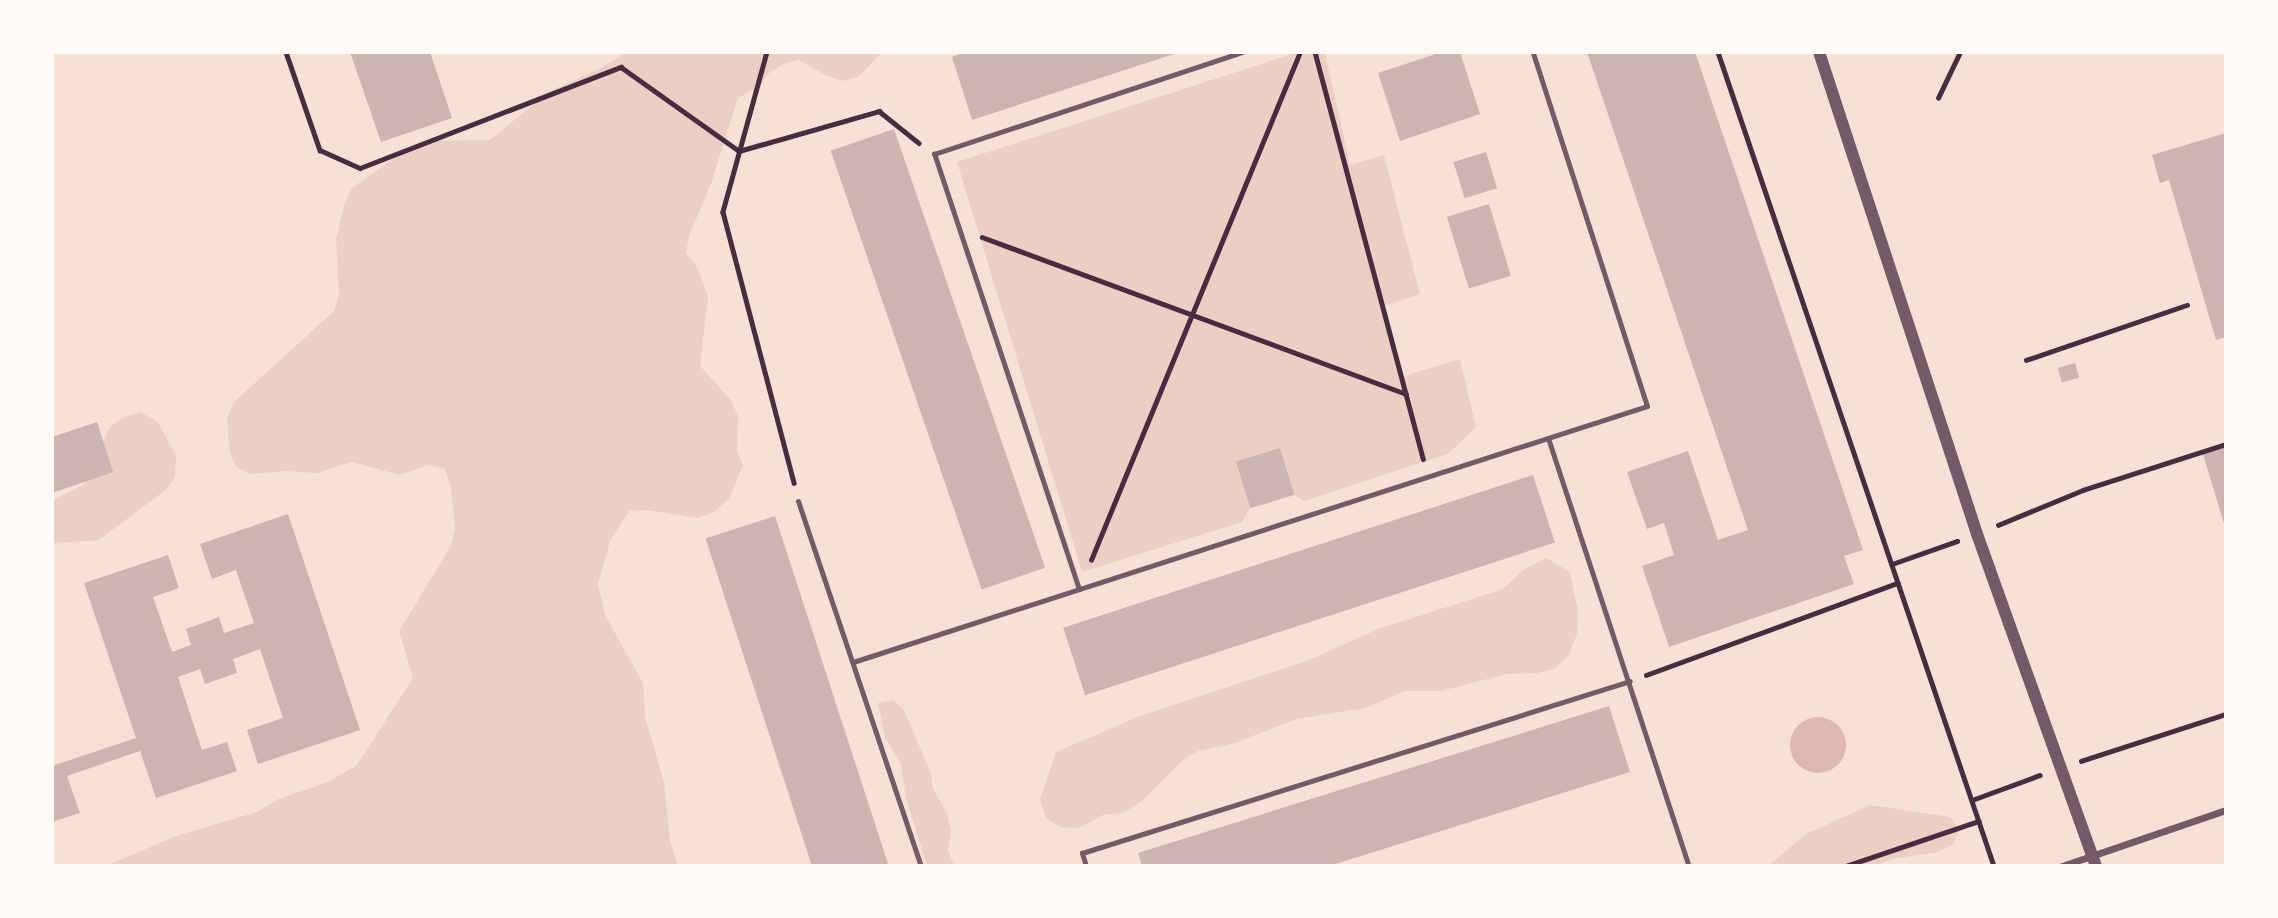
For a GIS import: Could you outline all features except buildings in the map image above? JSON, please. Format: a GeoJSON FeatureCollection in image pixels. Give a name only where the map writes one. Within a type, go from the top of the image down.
{"type":"FeatureCollection","features":[{"type":"Feature","properties":{"kind":"street"},"geometry":{"type":"LineString","coordinates":[[1819,52],[1977,534],[2094,860]]}},
{"type":"Feature","properties":{"kind":"street"},"geometry":{"type":"LineString","coordinates":[[2062,866],[2094,860],[2225,810]]}},
{"type":"Feature","properties":{"kind":"lane"},"geometry":{"type":"LineString","coordinates":[[1079,589],[933,154],[1243,52]]}},
{"type":"Feature","properties":{"kind":"lane"},"geometry":{"type":"LineString","coordinates":[[853,662],[1647,406],[1533,52]]}},
{"type":"Feature","properties":{"kind":"lane"},"geometry":{"type":"LineString","coordinates":[[1548,438],[1689,866]]}},
{"type":"Feature","properties":{"kind":"lane"},"geometry":{"type":"LineString","coordinates":[[798,500],[921,866]]}},
{"type":"Feature","properties":{"kind":"lane"},"geometry":{"type":"LineString","coordinates":[[1086,866],[1083,853],[1629,681]]}},
{"type":"Feature","properties":{"kind":"path"},"geometry":{"type":"LineString","coordinates":[[286,52],[320,150],[360,168],[621,67],[739,151]]}},
{"type":"Feature","properties":{"kind":"path"},"geometry":{"type":"LineString","coordinates":[[767,52],[723,212],[798,500]]}},
{"type":"Feature","properties":{"kind":"path"},"geometry":{"type":"LineString","coordinates":[[1079,589],[1300,52]]}},
{"type":"Feature","properties":{"kind":"path"},"geometry":{"type":"LineString","coordinates":[[1315,52],[1428,476]]}},
{"type":"Feature","properties":{"kind":"path"},"geometry":{"type":"LineString","coordinates":[[1718,52],[1994,866]]}},
{"type":"Feature","properties":{"kind":"path"},"geometry":{"type":"LineString","coordinates":[[1938,98],[1960,52]]}},
{"type":"Feature","properties":{"kind":"path"},"geometry":{"type":"LineString","coordinates":[[739,151],[879,111],[933,154]]}},
{"type":"Feature","properties":{"kind":"path"},"geometry":{"type":"LineString","coordinates":[[958,228],[1406,394]]}},
{"type":"Feature","properties":{"kind":"path"},"geometry":{"type":"LineString","coordinates":[[2026,360],[2187,305]]}},
{"type":"Feature","properties":{"kind":"path"},"geometry":{"type":"LineString","coordinates":[[2083,490],[2225,444]]}},
{"type":"Feature","properties":{"kind":"path"},"geometry":{"type":"LineString","coordinates":[[1629,681],[1898,583]]}},
{"type":"Feature","properties":{"kind":"path"},"geometry":{"type":"LineString","coordinates":[[1972,800],[2061,767],[2225,714]]}},
{"type":"Feature","properties":{"kind":"path"},"geometry":{"type":"LineString","coordinates":[[1846,866],[1979,821]]}},
{"type":"Feature","properties":{"kind":"shaded area"},"geometry":{"type":"Polygon","coordinates":[[[625,53],[880,54],[859,76],[842,81],[799,60],[785,63],[769,73],[760,86],[738,98],[711,184],[689,236],[686,253],[697,267],[708,296],[700,366],[731,400],[738,416],[737,451],[743,465],[729,499],[711,514],[696,518],[646,510],[629,511],[610,541],[598,584],[605,615],[643,683],[645,717],[664,782],[670,841],[678,865],[105,866],[179,835],[257,812],[276,800],[328,782],[357,765],[413,678],[399,631],[451,546],[455,528],[451,487],[445,469],[428,465],[400,475],[352,462],[317,473],[285,471],[251,474],[236,467],[230,453],[227,418],[234,402],[334,311],[339,295],[336,239],[345,202],[352,188],[397,156],[433,141],[490,140],[550,91],[599,69],[625,53]]]}},
{"type":"Feature","properties":{"kind":"shaded area"},"geometry":{"type":"Polygon","coordinates":[[[1295,53],[1325,53],[1350,165],[1384,155],[1420,294],[1381,307],[1400,377],[1460,359],[1476,427],[1448,454],[1304,501],[1294,495],[1250,508],[1242,522],[1082,572],[957,162],[1295,53]]]}},
{"type":"Feature","properties":{"kind":"shaded area"},"geometry":{"type":"Polygon","coordinates":[[[140,412],[158,422],[176,456],[175,476],[167,489],[99,540],[53,543],[53,500],[83,485],[110,427],[124,417],[140,412]]]}},
{"type":"Feature","properties":{"kind":"shaded area"},"geometry":{"type":"Polygon","coordinates":[[[1546,558],[1570,572],[1578,611],[1577,634],[1569,655],[1555,668],[1538,673],[1507,674],[1441,691],[1404,691],[1366,708],[1296,719],[1232,744],[1198,751],[1184,759],[1142,801],[1123,813],[1105,814],[1079,828],[1060,827],[1046,818],[1040,799],[1056,752],[1140,716],[1307,661],[1378,629],[1503,589],[1523,570],[1546,558]]]}},
{"type":"Feature","properties":{"kind":"shaded area"},"geometry":{"type":"Polygon","coordinates":[[[893,700],[904,710],[930,771],[933,788],[948,816],[951,831],[948,850],[954,865],[927,865],[906,799],[901,764],[885,738],[878,703],[893,700]]]}},
{"type":"Feature","properties":{"kind":"shaded area"},"geometry":{"type":"Polygon","coordinates":[[[1818,717],[1829,719],[1838,725],[1844,734],[1844,756],[1838,765],[1829,771],[1818,773],[1807,771],[1798,765],[1792,756],[1790,745],[1792,734],[1798,725],[1807,719],[1818,717]]]}},
{"type":"Feature","properties":{"kind":"shaded area"},"geometry":{"type":"Polygon","coordinates":[[[1870,805],[1951,817],[1959,831],[1953,844],[1938,852],[1892,859],[1878,865],[1768,866],[1806,834],[1870,805]]]}}]}
